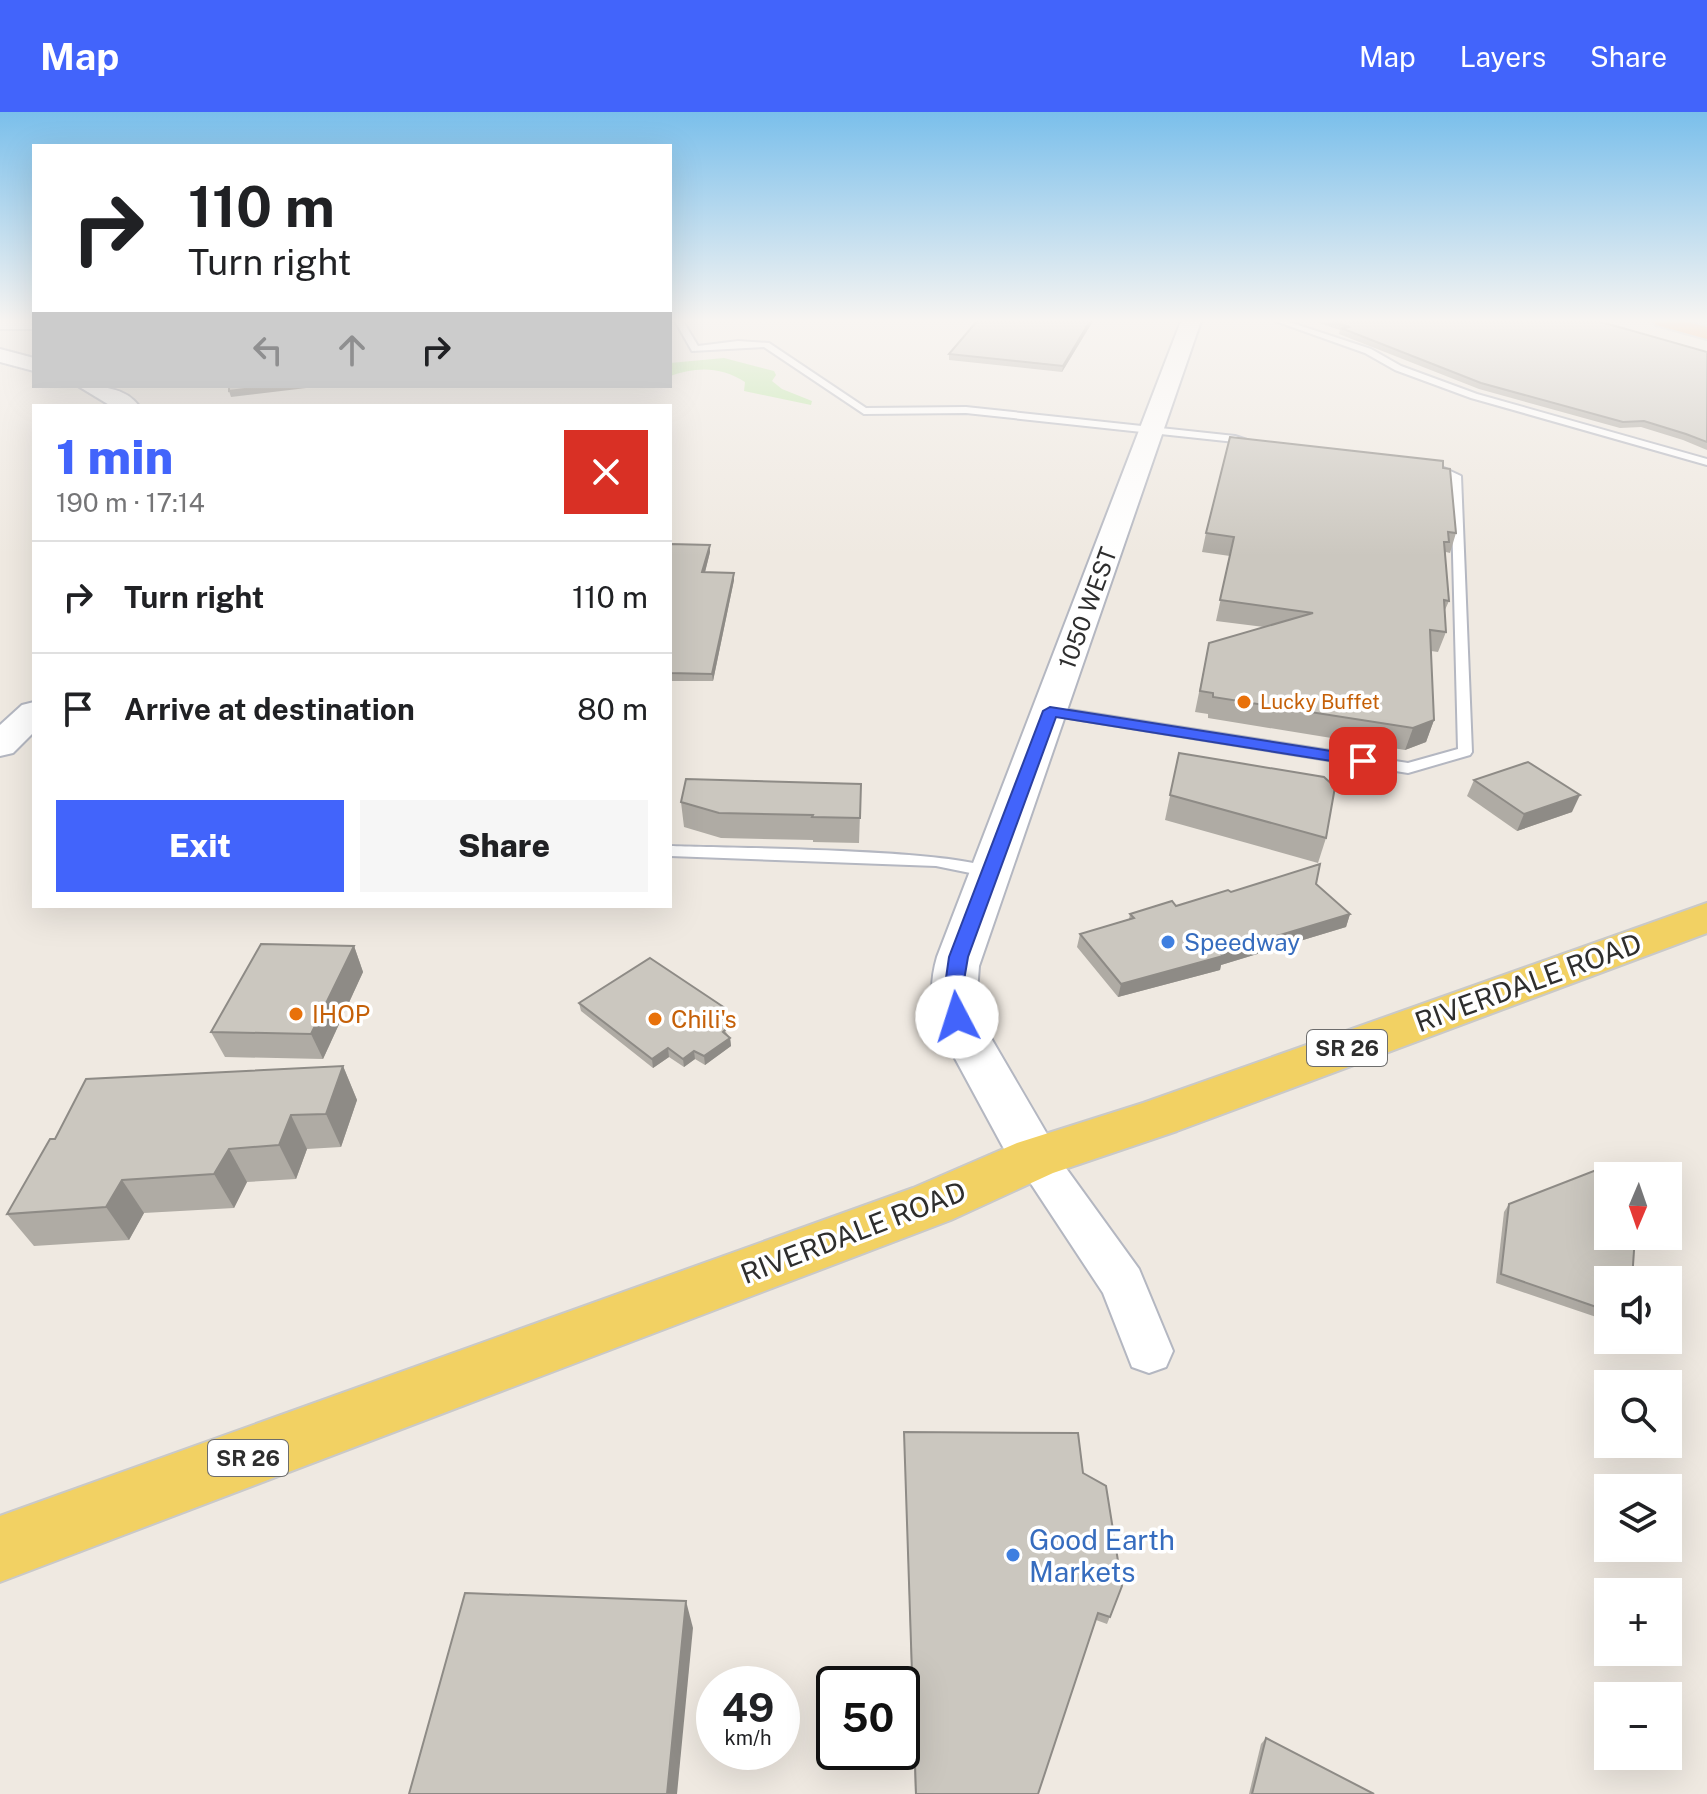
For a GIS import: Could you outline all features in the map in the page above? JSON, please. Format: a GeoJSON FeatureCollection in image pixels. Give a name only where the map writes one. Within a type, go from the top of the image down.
{"type":"FeatureCollection","features":[{"type":"Feature","properties":{"kind":"main road","name":"1050 WEST"},"geometry":{"type":"LineString","coordinates":[[1035,1158],[961,1027],[954,1004],[953,980],[1162,399]]}},
{"type":"Feature","properties":{"kind":"main road"},"geometry":{"type":"LineString","coordinates":[[0,745],[32,714]]}},
{"type":"Feature","properties":{"kind":"main road","name":"RIVERDALE ROAD"},"geometry":{"type":"LineString","coordinates":[[0,1549],[932,1204],[1035,1158],[1159,1117],[1707,917]]}},
{"type":"Feature","properties":{"kind":"street"},"geometry":{"type":"LineString","coordinates":[[1035,1158],[1123,1283],[1149,1351]]}},
{"type":"Feature","properties":{"kind":"lane"},"geometry":{"type":"LineString","coordinates":[[847,399],[864,411],[966,410],[1235,439],[1274,447]]}},
{"type":"Feature","properties":{"kind":"lane"},"geometry":{"type":"LineString","coordinates":[[1486,399],[1707,462]]}},
{"type":"Feature","properties":{"kind":"lane"},"geometry":{"type":"LineString","coordinates":[[1050,711],[1408,768],[1465,752],[1456,476],[1437,465],[1411,462]]}},
{"type":"Feature","properties":{"kind":"lane"},"geometry":{"type":"LineString","coordinates":[[672,851],[936,861],[990,872]]}},
{"type":"Feature","properties":{"kind":"green space"},"geometry":{"type":"Polygon","coordinates":[[[785,399],[808,399],[812,401],[811,405],[785,399]]]}},
{"type":"Feature","properties":{"kind":"building"},"geometry":{"type":"Polygon","coordinates":[[[1541,399],[1707,399],[1707,442],[1644,421],[1623,422],[1541,399]]]}},
{"type":"Feature","properties":{"kind":"building"},"geometry":{"type":"Polygon","coordinates":[[[1230,437],[1443,461],[1443,468],[1450,469],[1456,533],[1448,532],[1449,542],[1444,542],[1449,601],[1444,600],[1446,632],[1430,630],[1434,720],[1413,728],[1213,697],[1213,693],[1200,691],[1209,643],[1313,613],[1220,600],[1234,537],[1206,533],[1230,437]]]}},
{"type":"Feature","properties":{"kind":"building"},"geometry":{"type":"Polygon","coordinates":[[[672,544],[710,545],[702,572],[734,573],[712,674],[672,673],[672,544]]]}},
{"type":"Feature","properties":{"kind":"building"},"geometry":{"type":"Polygon","coordinates":[[[1179,753],[1324,777],[1335,787],[1326,838],[1170,795],[1179,753]]]}},
{"type":"Feature","properties":{"kind":"building"},"geometry":{"type":"Polygon","coordinates":[[[1528,762],[1580,795],[1524,814],[1474,780],[1528,762]]]}},
{"type":"Feature","properties":{"kind":"building"},"geometry":{"type":"Polygon","coordinates":[[[686,779],[861,784],[860,818],[719,813],[681,802],[686,779]]]}},
{"type":"Feature","properties":{"kind":"building"},"geometry":{"type":"Polygon","coordinates":[[[1320,864],[1316,884],[1350,914],[1220,953],[1223,956],[1121,984],[1080,934],[1134,918],[1130,914],[1172,901],[1176,906],[1320,864]]]}},
{"type":"Feature","properties":{"kind":"building"},"geometry":{"type":"Polygon","coordinates":[[[261,944],[354,946],[311,1034],[211,1032],[261,944]]]}},
{"type":"Feature","properties":{"kind":"building"},"geometry":{"type":"Polygon","coordinates":[[[650,958],[725,1008],[713,1018],[727,1028],[723,1032],[730,1038],[704,1056],[694,1051],[683,1059],[668,1048],[652,1059],[579,1003],[650,958]]]}},
{"type":"Feature","properties":{"kind":"building"},"geometry":{"type":"Polygon","coordinates":[[[343,1066],[326,1114],[291,1115],[279,1145],[229,1149],[214,1174],[122,1180],[106,1207],[7,1214],[50,1139],[55,1139],[86,1079],[343,1066]]]}},
{"type":"Feature","properties":{"kind":"building"},"geometry":{"type":"Polygon","coordinates":[[[1594,1171],[1594,1250],[1634,1250],[1633,1266],[1594,1266],[1594,1306],[1501,1274],[1509,1204],[1594,1171]]]}},
{"type":"Feature","properties":{"kind":"building"},"geometry":{"type":"Polygon","coordinates":[[[904,1432],[1078,1433],[1083,1473],[1106,1486],[1122,1586],[1110,1617],[1098,1613],[1038,1794],[916,1794],[915,1770],[920,1770],[920,1666],[912,1666],[904,1432]]]}},
{"type":"Feature","properties":{"kind":"building"},"geometry":{"type":"Polygon","coordinates":[[[465,1593],[686,1601],[667,1794],[409,1794],[465,1593]]]}},
{"type":"Feature","properties":{"kind":"building"},"geometry":{"type":"Polygon","coordinates":[[[1266,1738],[1374,1794],[1252,1794],[1266,1738]]]}},
{"type":"Feature","properties":{"kind":"place","name":"Lucky Buffet"},"geometry":{"type":"Point","coordinates":[1244,702]}},
{"type":"Feature","properties":{"kind":"place","name":"Speedway"},"geometry":{"type":"Point","coordinates":[1168,942]}},
{"type":"Feature","properties":{"kind":"place","name":"IHOP"},"geometry":{"type":"Point","coordinates":[296,1014]}},
{"type":"Feature","properties":{"kind":"place","name":"Chili's"},"geometry":{"type":"Point","coordinates":[655,1019]}},
{"type":"Feature","properties":{"kind":"place","name":"Good Earth Markets"},"geometry":{"type":"Point","coordinates":[1013,1555]}},
{"type":"Feature","properties":{"kind":"route"},"geometry":{"type":"LineString","coordinates":[[957,1017],[953,980],[959,957],[1050,711],[1363,761]]}}]}
